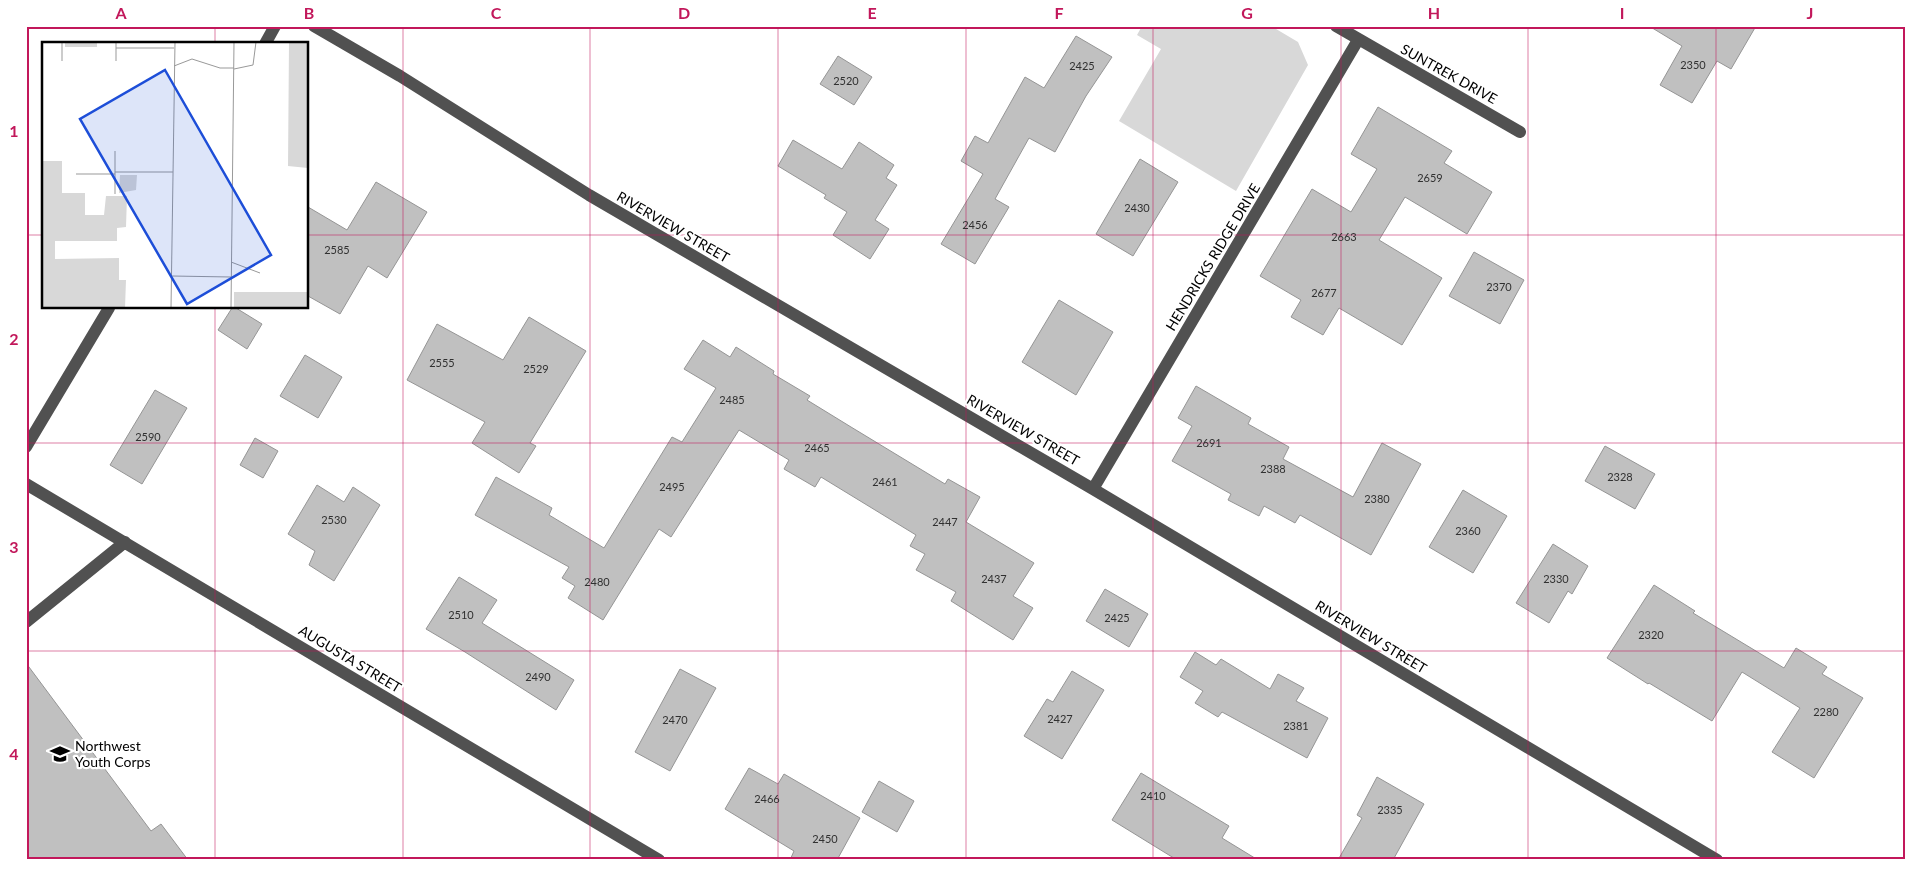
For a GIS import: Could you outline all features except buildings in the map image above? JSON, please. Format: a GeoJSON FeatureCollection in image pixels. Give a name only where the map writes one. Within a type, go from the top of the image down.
{"type":"FeatureCollection","features":[{"type":"Feature","properties":{"kind":"street"},"geometry":{"type":"LineString","coordinates":[[266,42],[275,26]]}},
{"type":"Feature","properties":{"kind":"street","name":"RIVERVIEW STREET"},"geometry":{"type":"LineString","coordinates":[[314,26],[407,81],[588,195],[1094,489],[1717,860]]}},
{"type":"Feature","properties":{"kind":"street","name":"SUNTREK DRIVE"},"geometry":{"type":"LineString","coordinates":[[1338,27],[1520,132]]}},
{"type":"Feature","properties":{"kind":"street","name":"HENDRICKS RIDGE DRIVE"},"geometry":{"type":"LineString","coordinates":[[1094,489],[1358,40]]}},
{"type":"Feature","properties":{"kind":"street"},"geometry":{"type":"LineString","coordinates":[[26,446],[107,309]]}},
{"type":"Feature","properties":{"kind":"street","name":"AUGUSTA STREET"},"geometry":{"type":"LineString","coordinates":[[26,484],[659,860]]}},
{"type":"Feature","properties":{"kind":"street"},"geometry":{"type":"LineString","coordinates":[[26,622],[125,542]]}},
{"type":"Feature","properties":{"kind":"shaded area"},"geometry":{"type":"Polygon","coordinates":[[[1142,26],[1271,26],[1298,42],[1308,65],[1236,191],[1119,121],[1161,49],[1137,35],[1142,26]]]}},
{"type":"Feature","properties":{"kind":"place","name":"Northwest Youth Corps"},"geometry":{"type":"Point","coordinates":[60,754]}}]}
